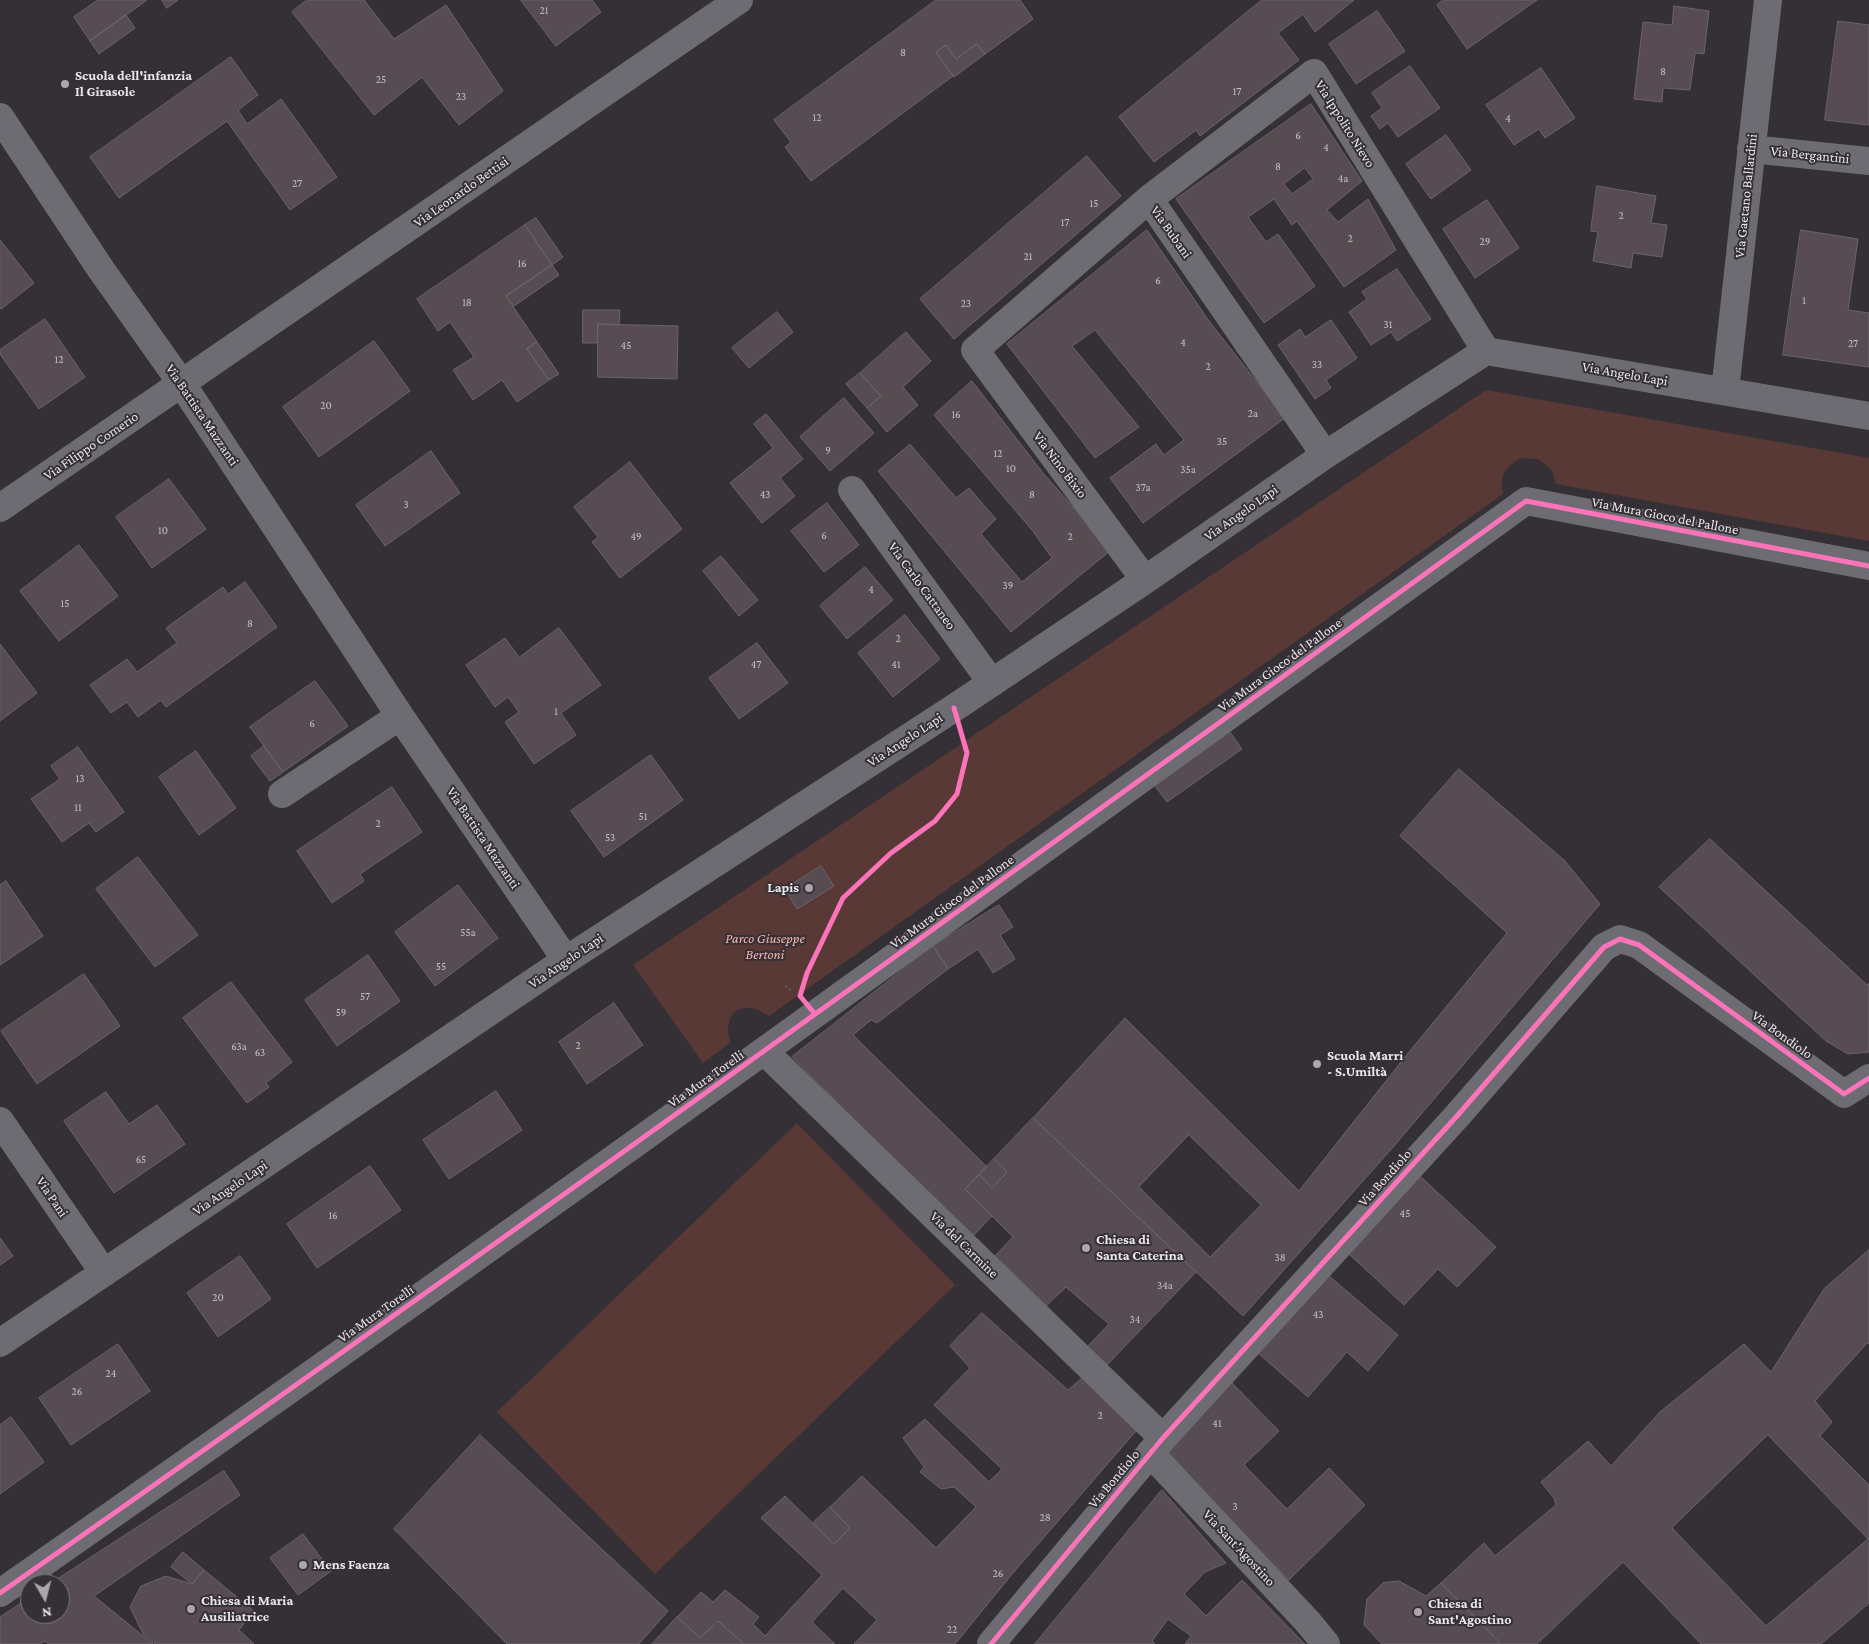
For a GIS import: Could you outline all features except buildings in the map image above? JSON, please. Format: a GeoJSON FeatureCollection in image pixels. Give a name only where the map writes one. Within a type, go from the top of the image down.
{"type":"FeatureCollection","features":[{"type":"Feature","properties":{"kind":"street","name":"Via Leonardo Bettisi"},"geometry":{"type":"LineString","coordinates":[[182,384],[739,0]]}},
{"type":"Feature","properties":{"kind":"street","name":"Via Gaetano Ballardini"},"geometry":{"type":"LineString","coordinates":[[1725,391],[1768,0]]}},
{"type":"Feature","properties":{"kind":"street","name":"Via Ippolito Nievo"},"geometry":{"type":"LineString","coordinates":[[1149,199],[1314,74],[1486,351]]}},
{"type":"Feature","properties":{"kind":"street","name":"Via Battista Mazzanti"},"geometry":{"type":"LineString","coordinates":[[0,116],[102,271],[182,384],[400,716],[566,960]]}},
{"type":"Feature","properties":{"kind":"street","name":"Via Bergantini"},"geometry":{"type":"LineString","coordinates":[[1751,150],[1869,161]]}},
{"type":"Feature","properties":{"kind":"street","name":"Via Bubani"},"geometry":{"type":"LineString","coordinates":[[975,350],[1149,199],[1325,455]]}},
{"type":"Feature","properties":{"kind":"street","name":"Via Nino Bixio"},"geometry":{"type":"LineString","coordinates":[[975,350],[1146,580]]}},
{"type":"Feature","properties":{"kind":"street","name":"Via Angelo Lapi"},"geometry":{"type":"LineString","coordinates":[[0,1343],[566,960],[992,683],[1146,580],[1325,455],[1486,351],[1869,416]]}},
{"type":"Feature","properties":{"kind":"street","name":"Via Filippo Comerio"},"geometry":{"type":"LineString","coordinates":[[0,508],[182,384]]}},
{"type":"Feature","properties":{"kind":"street","name":"Via Carlo Cattaneo"},"geometry":{"type":"LineString","coordinates":[[852,490],[992,683]]}},
{"type":"Feature","properties":{"kind":"street","name":"Via Mura Gioco del Pallone"},"geometry":{"type":"LineString","coordinates":[[764,1051],[1526,501],[1869,566]]}},
{"type":"Feature","properties":{"kind":"street"},"geometry":{"type":"LineString","coordinates":[[282,794],[400,716]]}},
{"type":"Feature","properties":{"kind":"street","name":"Via Bondiolo"},"geometry":{"type":"LineString","coordinates":[[991,1644],[1157,1446],[1457,1116],[1604,946],[1620,939],[1639,944],[1844,1094],[1869,1078]]}},
{"type":"Feature","properties":{"kind":"street","name":"Via del Carmine"},"geometry":{"type":"LineString","coordinates":[[764,1051],[1157,1446]]}},
{"type":"Feature","properties":{"kind":"street","name":"Via Mura Torelli"},"geometry":{"type":"LineString","coordinates":[[0,1593],[764,1051]]}},
{"type":"Feature","properties":{"kind":"street","name":"Via Pani"},"geometry":{"type":"LineString","coordinates":[[0,1121],[104,1273]]}},
{"type":"Feature","properties":{"kind":"street","name":"Via Sant'Agostino"},"geometry":{"type":"LineString","coordinates":[[1157,1446],[1326,1644]]}},
{"type":"Feature","properties":{"kind":"green space","name":"Parco Giuseppe Bertoni"},"geometry":{"type":"Polygon","coordinates":[[[1486,390],[1869,458],[1869,541],[1556,484],[1552,470],[1538,459],[1520,458],[1510,465],[1504,473],[1502,481],[1503,494],[769,1016],[753,1008],[738,1010],[730,1019],[728,1030],[731,1042],[703,1063],[633,965],[1486,390]]]}},
{"type":"Feature","properties":{"kind":"green space"},"geometry":{"type":"Polygon","coordinates":[[[797,1123],[955,1285],[655,1574],[497,1412],[797,1123]]]}},
{"type":"Feature","properties":{"kind":"cycle path"},"geometry":{"type":"LineString","coordinates":[[0,1593],[575,1187],[1526,501],[1869,566]]}},
{"type":"Feature","properties":{"kind":"cycle path"},"geometry":{"type":"LineString","coordinates":[[815,1014],[800,996],[807,973],[843,898],[891,853],[935,821],[957,794],[967,753],[954,708]]}},
{"type":"Feature","properties":{"kind":"cycle path"},"geometry":{"type":"LineString","coordinates":[[991,1644],[1163,1438],[1457,1116],[1604,947],[1620,939],[1639,945],[1844,1094],[1869,1078]]}},
{"type":"Feature","properties":{"kind":"place","name":"Scuola dell'infanzia Il Girasole"},"geometry":{"type":"Point","coordinates":[65,84]}},
{"type":"Feature","properties":{"kind":"place","name":"Lapis"},"geometry":{"type":"Point","coordinates":[809,888]}},
{"type":"Feature","properties":{"kind":"place","name":"Scuola Marri - S.Umiltà"},"geometry":{"type":"Point","coordinates":[1317,1064]}},
{"type":"Feature","properties":{"kind":"place","name":"Chiesa di Santa Caterina"},"geometry":{"type":"Point","coordinates":[1086,1248]}},
{"type":"Feature","properties":{"kind":"place","name":"Mens Faenza"},"geometry":{"type":"Point","coordinates":[303,1565]}},
{"type":"Feature","properties":{"kind":"place","name":"Chiesa di Maria Ausiliatrice"},"geometry":{"type":"Point","coordinates":[191,1609]}},
{"type":"Feature","properties":{"kind":"place","name":"Chiesa di Sant'Agostino"},"geometry":{"type":"Point","coordinates":[1418,1612]}}]}
